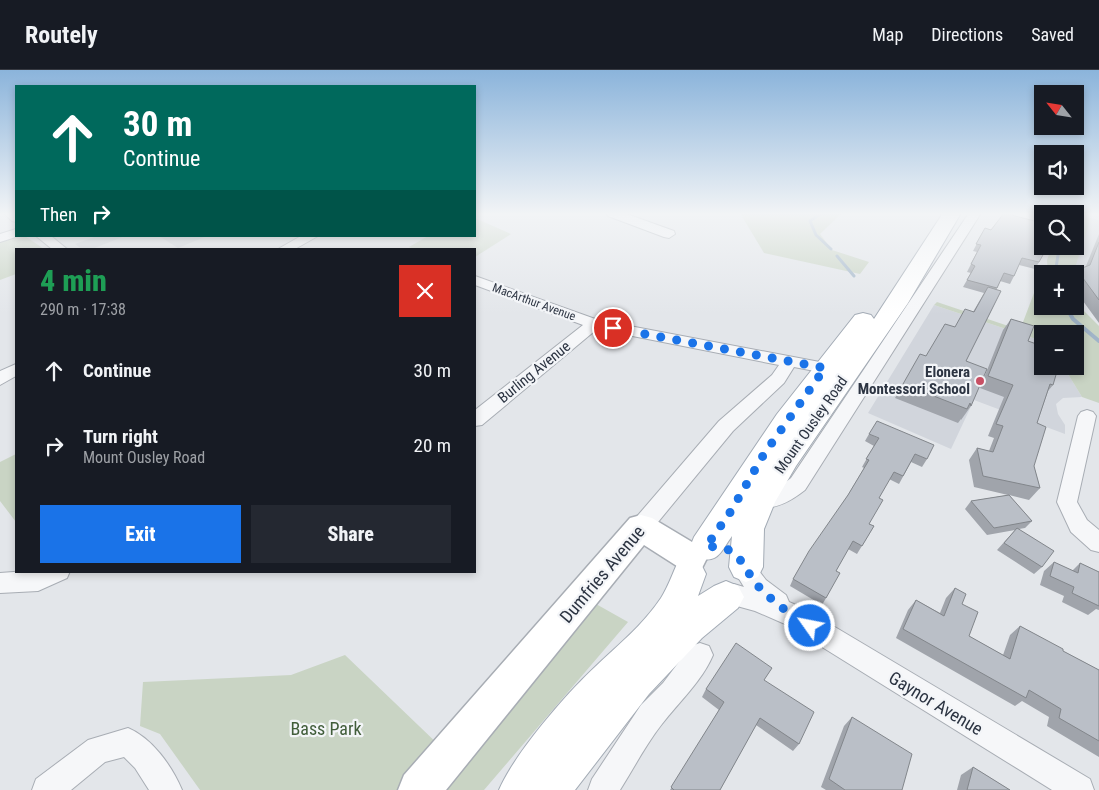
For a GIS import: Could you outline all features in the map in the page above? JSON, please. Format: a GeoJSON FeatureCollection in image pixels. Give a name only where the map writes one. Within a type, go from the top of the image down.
{"type":"FeatureCollection","features":[{"type":"Feature","properties":{"kind":"main road","name":"Mount Ousley Road"},"geometry":{"type":"LineString","coordinates":[[521,790],[594,697],[669,618],[682,597],[695,560],[731,511],[764,454],[825,368],[871,309],[926,247]]}},
{"type":"Feature","properties":{"kind":"main road","name":"Mount Ousley Road"},"geometry":{"type":"LineString","coordinates":[[738,583],[748,529],[761,500],[786,458],[897,303],[933,247]]}},
{"type":"Feature","properties":{"kind":"main road"},"geometry":{"type":"LineString","coordinates":[[549,790],[618,700],[651,663],[738,583],[742,560],[729,550],[713,546],[695,560],[701,589],[710,594],[738,583]]}},
{"type":"Feature","properties":{"kind":"street","name":"MacArthur Avenue"},"geometry":{"type":"LineString","coordinates":[[476,280],[594,324],[825,368]]}},
{"type":"Feature","properties":{"kind":"street","name":"Burling Avenue"},"geometry":{"type":"LineString","coordinates":[[476,419],[594,324]]}},
{"type":"Feature","properties":{"kind":"street","name":"Dumfries Avenue"},"geometry":{"type":"LineString","coordinates":[[419,790],[726,426],[778,379],[789,362]]}},
{"type":"Feature","properties":{"kind":"street"},"geometry":{"type":"LineString","coordinates":[[0,379],[15,370]]}},
{"type":"Feature","properties":{"kind":"street"},"geometry":{"type":"LineString","coordinates":[[1087,416],[1067,502],[1079,526],[1099,542]]}},
{"type":"Feature","properties":{"kind":"street"},"geometry":{"type":"LineString","coordinates":[[641,527],[695,560]]}},
{"type":"Feature","properties":{"kind":"street"},"geometry":{"type":"LineString","coordinates":[[0,583],[38,581],[55,573]]}},
{"type":"Feature","properties":{"kind":"street","name":"Gaynor Avenue"},"geometry":{"type":"LineString","coordinates":[[738,583],[758,601],[794,616],[1079,790]]}},
{"type":"Feature","properties":{"kind":"street"},"geometry":{"type":"LineString","coordinates":[[603,790],[651,715],[672,692],[700,655]]}},
{"type":"Feature","properties":{"kind":"street"},"geometry":{"type":"LineString","coordinates":[[47,790],[98,750],[128,742],[145,758],[168,790]]}},
{"type":"Feature","properties":{"kind":"shaded area"},"geometry":{"type":"Polygon","coordinates":[[[79,247],[98,247],[95,248],[79,247]]]}},
{"type":"Feature","properties":{"kind":"shaded area"},"geometry":{"type":"Polygon","coordinates":[[[1084,247],[1099,247],[1099,277],[1084,272],[1084,265],[1074,265],[1078,255],[1084,255],[1084,247]]]}},
{"type":"Feature","properties":{"kind":"shaded area","name":"Elonera Montessori School"},"geometry":{"type":"Polygon","coordinates":[[[934,305],[1034,338],[1034,375],[1069,375],[1082,397],[1063,398],[1056,404],[1058,414],[1065,425],[1065,434],[974,400],[951,449],[868,413],[934,305]]]}},
{"type":"Feature","properties":{"kind":"green space"},"geometry":{"type":"Polygon","coordinates":[[[0,247],[43,248],[15,248],[15,274],[0,280],[0,247]]]}},
{"type":"Feature","properties":{"kind":"green space"},"geometry":{"type":"Polygon","coordinates":[[[409,247],[491,247],[476,256],[476,248],[409,247]]]}},
{"type":"Feature","properties":{"kind":"green space"},"geometry":{"type":"Polygon","coordinates":[[[760,247],[829,247],[832,250],[869,262],[860,274],[764,253],[760,247]]]}},
{"type":"Feature","properties":{"kind":"green space"},"geometry":{"type":"Polygon","coordinates":[[[1049,255],[1079,255],[1076,265],[1047,265],[1049,255]]]}},
{"type":"Feature","properties":{"kind":"green space"},"geometry":{"type":"Polygon","coordinates":[[[1034,293],[1034,315],[1084,315],[1084,311],[1099,326],[1099,403],[1082,397],[1069,375],[1084,375],[1084,325],[1034,325],[1034,338],[934,305],[937,302],[1020,330],[1034,293]]]}},
{"type":"Feature","properties":{"kind":"green space"},"geometry":{"type":"Polygon","coordinates":[[[15,454],[15,521],[0,501],[0,462],[15,454]]]}},
{"type":"Feature","properties":{"kind":"green space"},"geometry":{"type":"Polygon","coordinates":[[[596,604],[628,622],[484,790],[442,790],[596,604]]]}},
{"type":"Feature","properties":{"kind":"green space","name":"Bass Park"},"geometry":{"type":"Polygon","coordinates":[[[345,655],[443,749],[407,790],[200,790],[160,734],[140,726],[143,682],[291,675],[345,655]]]}},
{"type":"Feature","properties":{"kind":"building"},"geometry":{"type":"Polygon","coordinates":[[[980,247],[1034,247],[1034,255],[1043,255],[1039,262],[1022,258],[1014,276],[1004,273],[997,288],[967,280],[975,266],[971,264],[980,247]]]}},
{"type":"Feature","properties":{"kind":"building"},"geometry":{"type":"Polygon","coordinates":[[[1097,247],[1099,247],[1099,300],[1084,280],[1084,267],[1090,265],[1097,247]]]}},
{"type":"Feature","properties":{"kind":"building"},"geometry":{"type":"Polygon","coordinates":[[[988,287],[1001,291],[966,361],[987,369],[971,406],[970,403],[967,409],[903,384],[920,354],[926,356],[945,324],[955,327],[965,309],[974,312],[988,287]]]}},
{"type":"Feature","properties":{"kind":"building"},"geometry":{"type":"Polygon","coordinates":[[[1011,319],[1034,326],[1028,341],[1034,343],[1034,375],[1056,375],[1053,385],[1050,384],[1037,423],[1046,427],[1034,466],[1040,488],[983,476],[977,448],[993,452],[1003,426],[996,424],[1013,385],[988,376],[1011,319]]]}},
{"type":"Feature","properties":{"kind":"building"},"geometry":{"type":"Polygon","coordinates":[[[877,421],[934,445],[927,459],[915,454],[903,476],[894,472],[879,498],[883,500],[869,524],[874,526],[862,546],[853,541],[836,571],[840,573],[826,598],[793,579],[809,551],[848,495],[869,460],[866,459],[879,438],[869,434],[877,421]]]}},
{"type":"Feature","properties":{"kind":"building"},"geometry":{"type":"Polygon","coordinates":[[[1009,495],[1032,521],[994,528],[971,501],[1009,495]]]}},
{"type":"Feature","properties":{"kind":"building"},"geometry":{"type":"Polygon","coordinates":[[[1017,528],[1054,551],[1042,567],[1004,543],[1017,528]]]}},
{"type":"Feature","properties":{"kind":"building"},"geometry":{"type":"Polygon","coordinates":[[[1054,562],[1078,573],[1080,563],[1099,572],[1099,606],[1072,593],[1074,587],[1050,576],[1054,562]]]}},
{"type":"Feature","properties":{"kind":"building"},"geometry":{"type":"Polygon","coordinates":[[[955,588],[966,594],[962,604],[978,612],[969,636],[1010,659],[1020,626],[1099,670],[1099,741],[1059,718],[1061,709],[1029,690],[1026,698],[903,629],[916,600],[944,616],[955,588]]]}},
{"type":"Feature","properties":{"kind":"building"},"geometry":{"type":"Polygon","coordinates":[[[736,643],[772,668],[764,680],[814,712],[799,744],[760,718],[720,790],[674,790],[671,787],[724,702],[706,689],[736,643]]]}},
{"type":"Feature","properties":{"kind":"building"},"geometry":{"type":"Polygon","coordinates":[[[852,717],[912,754],[902,790],[845,790],[829,779],[852,717]]]}},
{"type":"Feature","properties":{"kind":"building"},"geometry":{"type":"Polygon","coordinates":[[[973,767],[1010,790],[967,790],[973,767]]]}},
{"type":"Feature","properties":{"kind":"waterway"},"geometry":{"type":"LineString","coordinates":[[1056,265],[1058,255]]}},
{"type":"Feature","properties":{"kind":"waterway"},"geometry":{"type":"LineString","coordinates":[[837,256],[854,276]]}},
{"type":"Feature","properties":{"kind":"waterway"},"geometry":{"type":"LineString","coordinates":[[1071,315],[1099,341]]}},
{"type":"Feature","properties":{"kind":"place","name":"Elonera Montessori School"},"geometry":{"type":"Point","coordinates":[980,381]}},
{"type":"Feature","properties":{"kind":"route"},"geometry":{"type":"LineString","coordinates":[[613,328],[825,368],[764,454],[731,511],[706,547],[721,547],[736,555],[742,560],[748,574],[758,587],[779,605],[810,626]]}}]}
